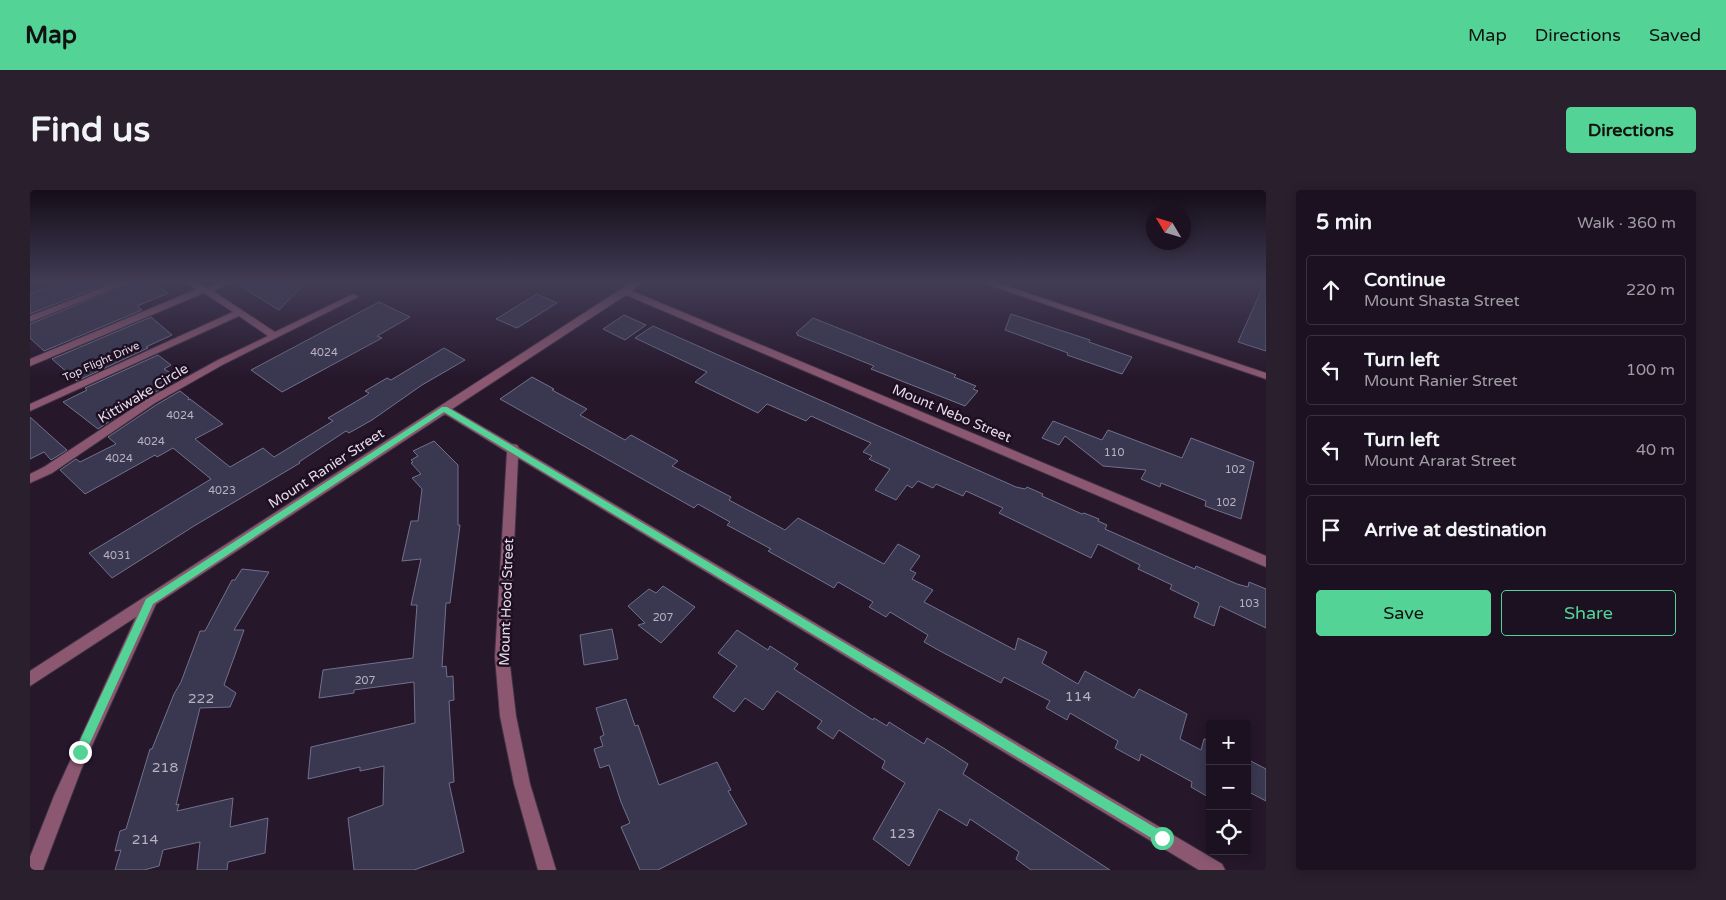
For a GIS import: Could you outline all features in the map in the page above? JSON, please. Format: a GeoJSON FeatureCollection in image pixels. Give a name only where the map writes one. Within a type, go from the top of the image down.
{"type":"FeatureCollection","features":[{"type":"Feature","properties":{"kind":"street"},"geometry":{"type":"LineString","coordinates":[[30,320],[46,314]]}},
{"type":"Feature","properties":{"kind":"street"},"geometry":{"type":"LineString","coordinates":[[30,363],[150,314]]}},
{"type":"Feature","properties":{"kind":"street","name":"Top Flight Drive"},"geometry":{"type":"LineString","coordinates":[[30,408],[236,314]]}},
{"type":"Feature","properties":{"kind":"street"},"geometry":{"type":"LineString","coordinates":[[239,314],[274,335]]}},
{"type":"Feature","properties":{"kind":"street","name":"Kittiwake Circle"},"geometry":{"type":"LineString","coordinates":[[30,479],[48,470],[151,401],[274,335],[319,314]]}},
{"type":"Feature","properties":{"kind":"street","name":"Mount Ranier Street"},"geometry":{"type":"LineString","coordinates":[[30,679],[591,314]]}},
{"type":"Feature","properties":{"kind":"street","name":"Mount Nebo Street"},"geometry":{"type":"LineString","coordinates":[[680,314],[1266,562]]}},
{"type":"Feature","properties":{"kind":"street"},"geometry":{"type":"LineString","coordinates":[[1083,314],[1266,376]]}},
{"type":"Feature","properties":{"kind":"street"},"geometry":{"type":"LineString","coordinates":[[444,409],[1216,870]]}},
{"type":"Feature","properties":{"kind":"street","name":"Mount Hood Street"},"geometry":{"type":"LineString","coordinates":[[512,448],[502,657],[508,716],[522,784],[547,870]]}},
{"type":"Feature","properties":{"kind":"street"},"geometry":{"type":"LineString","coordinates":[[34,870],[52,819],[80,752],[150,602]]}},
{"type":"Feature","properties":{"kind":"building"},"geometry":{"type":"Polygon","coordinates":[[[55,314],[133,314],[44,351],[30,338],[30,324],[55,314]]]}},
{"type":"Feature","properties":{"kind":"building"},"geometry":{"type":"Polygon","coordinates":[[[357,314],[403,314],[410,317],[377,336],[382,338],[282,392],[251,370],[357,314]]]}},
{"type":"Feature","properties":{"kind":"building"},"geometry":{"type":"Polygon","coordinates":[[[505,314],[540,314],[517,328],[496,319],[505,314]]]}},
{"type":"Feature","properties":{"kind":"building"},"geometry":{"type":"Polygon","coordinates":[[[1011,314],[1090,340],[1089,342],[1132,357],[1122,374],[1067,355],[1068,353],[1005,330],[1011,314]]]}},
{"type":"Feature","properties":{"kind":"building"},"geometry":{"type":"Polygon","coordinates":[[[1251,314],[1266,314],[1266,351],[1238,342],[1251,314]]]}},
{"type":"Feature","properties":{"kind":"building"},"geometry":{"type":"Polygon","coordinates":[[[624,315],[646,325],[625,340],[603,329],[624,315]]]}},
{"type":"Feature","properties":{"kind":"building"},"geometry":{"type":"Polygon","coordinates":[[[151,317],[172,335],[77,381],[52,359],[151,317]]]}},
{"type":"Feature","properties":{"kind":"building"},"geometry":{"type":"Polygon","coordinates":[[[813,318],[956,375],[954,377],[976,386],[973,389],[978,391],[965,406],[871,369],[874,366],[797,335],[796,333],[813,318]]]}},
{"type":"Feature","properties":{"kind":"building"},"geometry":{"type":"Polygon","coordinates":[[[653,326],[1016,487],[1025,489],[1027,487],[1082,514],[1084,513],[1099,519],[1098,521],[1107,525],[1105,529],[1195,569],[1196,566],[1237,584],[1248,587],[1249,582],[1266,589],[1266,628],[1220,606],[1214,626],[1194,617],[1199,603],[1170,589],[1172,585],[1138,569],[1140,565],[1098,544],[1091,558],[999,513],[1003,508],[966,491],[963,496],[936,484],[933,488],[918,481],[912,488],[907,485],[896,500],[875,490],[890,469],[869,459],[872,456],[863,452],[871,443],[811,416],[806,421],[767,404],[758,413],[695,382],[707,372],[635,338],[653,326]]]}},
{"type":"Feature","properties":{"kind":"building"},"geometry":{"type":"Polygon","coordinates":[[[444,348],[465,360],[422,385],[372,420],[349,433],[346,431],[300,463],[194,526],[112,578],[89,553],[211,479],[173,448],[157,457],[155,455],[85,494],[60,470],[76,459],[80,462],[116,444],[108,437],[180,391],[189,398],[188,400],[190,399],[223,424],[195,439],[230,467],[263,448],[274,457],[333,421],[328,418],[369,393],[365,391],[387,378],[391,380],[444,348]]]}},
{"type":"Feature","properties":{"kind":"building"},"geometry":{"type":"Polygon","coordinates":[[[158,355],[171,365],[164,369],[174,375],[164,380],[170,384],[146,397],[98,429],[63,402],[87,390],[85,388],[158,355]]]}},
{"type":"Feature","properties":{"kind":"building"},"geometry":{"type":"Polygon","coordinates":[[[532,377],[587,409],[580,415],[625,440],[631,435],[678,461],[672,466],[731,497],[729,500],[785,530],[798,518],[884,564],[898,544],[920,556],[910,570],[916,573],[912,579],[933,590],[924,602],[1015,650],[1018,638],[1047,652],[1042,663],[1078,684],[1085,671],[1134,698],[1139,689],[1187,714],[1180,739],[1201,750],[1204,739],[1206,739],[1206,796],[1191,787],[1192,782],[1141,754],[1139,761],[1115,748],[1118,741],[1070,713],[1067,720],[1046,708],[1050,701],[1004,677],[1001,683],[940,651],[924,642],[928,635],[890,612],[886,617],[869,607],[873,602],[838,582],[834,588],[768,551],[771,549],[727,525],[730,522],[698,504],[694,508],[500,399],[532,377]]]}},
{"type":"Feature","properties":{"kind":"building"},"geometry":{"type":"Polygon","coordinates":[[[30,417],[67,450],[51,460],[44,452],[30,459],[30,417]]]}},
{"type":"Feature","properties":{"kind":"building"},"geometry":{"type":"Polygon","coordinates":[[[1053,421],[1102,440],[1108,430],[1182,458],[1191,438],[1254,462],[1241,519],[1205,506],[1206,501],[1161,483],[1160,487],[1141,479],[1146,470],[1103,466],[1065,436],[1059,445],[1042,438],[1053,421]]]}},
{"type":"Feature","properties":{"kind":"building"},"geometry":{"type":"Polygon","coordinates":[[[434,441],[458,465],[458,525],[460,525],[450,603],[446,603],[442,667],[446,666],[447,677],[453,676],[454,700],[449,701],[454,782],[449,783],[464,852],[414,870],[354,870],[348,818],[383,805],[384,766],[360,771],[360,767],[308,779],[311,747],[415,723],[414,682],[354,690],[354,693],[319,698],[323,670],[413,658],[417,605],[411,605],[421,559],[402,561],[411,521],[418,521],[422,489],[412,478],[421,474],[411,463],[413,462],[411,460],[418,456],[413,451],[434,441]]]}},
{"type":"Feature","properties":{"kind":"building"},"geometry":{"type":"Polygon","coordinates":[[[242,569],[269,572],[234,630],[244,630],[224,685],[236,693],[230,707],[200,708],[176,805],[179,804],[177,811],[233,798],[230,827],[268,818],[265,853],[228,862],[227,870],[197,870],[200,842],[163,850],[159,866],[144,870],[115,870],[121,850],[115,851],[120,831],[126,829],[150,749],[152,749],[174,694],[181,682],[200,631],[205,631],[232,580],[235,580],[242,569]]]}},
{"type":"Feature","properties":{"kind":"building"},"geometry":{"type":"Polygon","coordinates":[[[663,586],[695,607],[661,643],[638,625],[645,623],[628,606],[649,589],[656,593],[663,586]]]}},
{"type":"Feature","properties":{"kind":"building"},"geometry":{"type":"Polygon","coordinates":[[[612,629],[618,659],[584,665],[580,635],[612,629]]]}},
{"type":"Feature","properties":{"kind":"building"},"geometry":{"type":"Polygon","coordinates":[[[737,630],[768,650],[770,646],[798,664],[794,669],[873,720],[874,718],[887,726],[889,722],[924,744],[927,738],[945,749],[968,764],[963,774],[1110,870],[1031,870],[1016,859],[1019,852],[970,819],[967,826],[939,809],[909,866],[873,839],[905,783],[882,768],[885,761],[839,730],[833,739],[817,728],[822,721],[777,691],[763,710],[745,698],[734,712],[713,697],[737,666],[718,653],[737,630]]]}},
{"type":"Feature","properties":{"kind":"building"},"geometry":{"type":"Polygon","coordinates":[[[626,699],[635,726],[638,725],[659,785],[717,762],[731,790],[728,791],[747,824],[658,870],[640,870],[621,827],[630,823],[609,765],[600,768],[594,749],[603,746],[600,737],[604,735],[596,708],[626,699]]]}},
{"type":"Feature","properties":{"kind":"building"},"geometry":{"type":"Polygon","coordinates":[[[1251,761],[1266,769],[1266,801],[1251,793],[1251,761]]]}},
{"type":"Feature","properties":{"kind":"route"},"geometry":{"type":"LineString","coordinates":[[80,752],[150,602],[444,409],[1162,838]]}}]}
